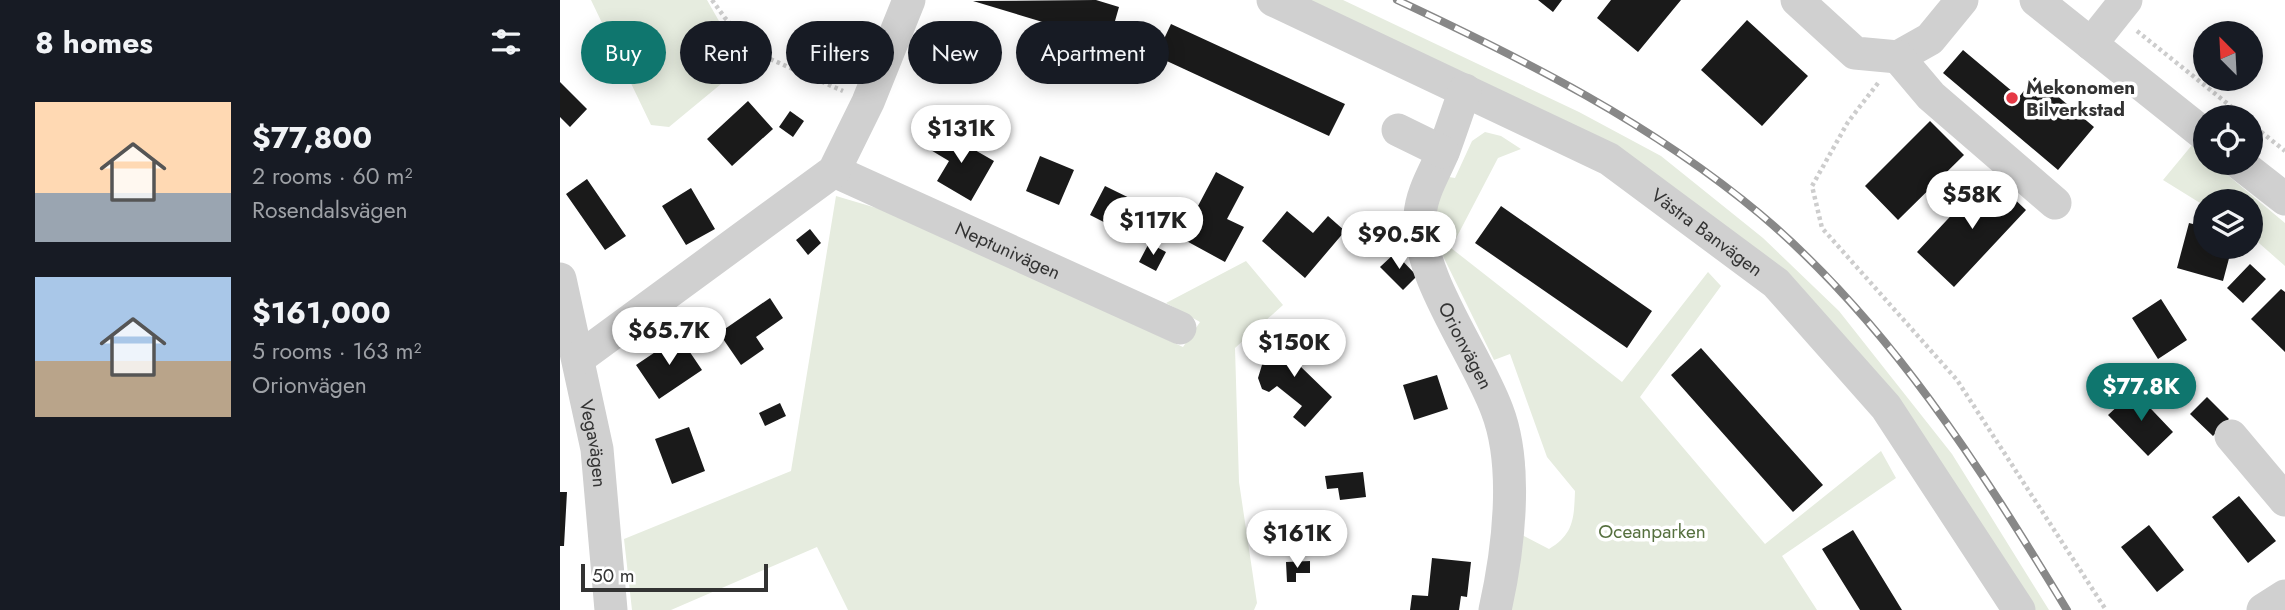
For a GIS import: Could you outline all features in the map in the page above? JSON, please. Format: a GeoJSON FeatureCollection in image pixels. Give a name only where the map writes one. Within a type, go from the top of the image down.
{"type":"FeatureCollection","features":[{"type":"Feature","properties":{"kind":"street"},"geometry":{"type":"LineString","coordinates":[[579,358],[834,171],[868,102],[909,0]]}},
{"type":"Feature","properties":{"kind":"street","name":"Västra Banvägen"},"geometry":{"type":"LineString","coordinates":[[1273,0],[1609,159],[1776,284],[1886,407],[2019,610]]}},
{"type":"Feature","properties":{"kind":"street"},"geometry":{"type":"LineString","coordinates":[[1797,0],[1854,52],[1898,58],[1930,40],[1962,0]]}},
{"type":"Feature","properties":{"kind":"street"},"geometry":{"type":"LineString","coordinates":[[2036,0],[2193,125]]}},
{"type":"Feature","properties":{"kind":"street"},"geometry":{"type":"LineString","coordinates":[[2091,44],[2120,6]]}},
{"type":"Feature","properties":{"kind":"street"},"geometry":{"type":"LineString","coordinates":[[1898,58],[1931,96],[2055,202]]}},
{"type":"Feature","properties":{"kind":"street","name":"Orionvägen"},"geometry":{"type":"LineString","coordinates":[[1465,90],[1424,195],[1420,215],[1421,244],[1434,281],[1487,385],[1499,414],[1506,447],[1509,481],[1502,577],[1495,610]]}},
{"type":"Feature","properties":{"kind":"street"},"geometry":{"type":"LineString","coordinates":[[1398,130],[1443,152]]}},
{"type":"Feature","properties":{"kind":"street","name":"Neptunivägen"},"geometry":{"type":"LineString","coordinates":[[834,171],[1180,328]]}},
{"type":"Feature","properties":{"kind":"street"},"geometry":{"type":"LineString","coordinates":[[2254,175],[2285,199]]}},
{"type":"Feature","properties":{"kind":"street","name":"Vegavägen"},"geometry":{"type":"LineString","coordinates":[[560,279],[597,449],[611,610]]}},
{"type":"Feature","properties":{"kind":"street"},"geometry":{"type":"LineString","coordinates":[[2231,436],[2285,500]]}},
{"type":"Feature","properties":{"kind":"street"},"geometry":{"type":"LineString","coordinates":[[2263,610],[2285,596]]}},
{"type":"Feature","properties":{"kind":"path"},"geometry":{"type":"LineString","coordinates":[[712,0],[724,18],[761,55],[868,102]]}},
{"type":"Feature","properties":{"kind":"path"},"geometry":{"type":"LineString","coordinates":[[2120,6],[2231,105]]}},
{"type":"Feature","properties":{"kind":"path"},"geometry":{"type":"LineString","coordinates":[[1898,58],[1848,122],[1812,186],[1822,228],[1956,380],[2106,610]]}},
{"type":"Feature","properties":{"kind":"path"},"geometry":{"type":"LineString","coordinates":[[2263,133],[2285,150]]}},
{"type":"Feature","properties":{"kind":"green space"},"geometry":{"type":"Polygon","coordinates":[[[591,0],[707,0],[719,21],[680,21],[680,84],[721,84],[669,127],[651,125],[631,84],[666,84],[666,21],[601,21],[591,0]]]}},
{"type":"Feature","properties":{"kind":"green space"},"geometry":{"type":"Polygon","coordinates":[[[1303,0],[1343,0],[1579,112],[1661,156],[1763,238],[1839,311],[1952,454],[2049,610],[2028,610],[1731,235],[1303,0]]]}},
{"type":"Feature","properties":{"kind":"green space","name":"Oceanparken"},"geometry":{"type":"Polygon","coordinates":[[[1485,132],[1501,136],[1521,149],[1498,158],[1451,248],[1622,382],[1708,272],[1721,286],[1640,397],[1765,544],[1881,451],[1896,478],[1782,556],[1817,610],[1505,610],[1522,535],[1549,549],[1557,543],[1571,524],[1575,491],[1547,457],[1510,354],[1494,360],[1441,252],[1435,207],[1449,177],[1455,178],[1472,141],[1485,132]]]}},
{"type":"Feature","properties":{"kind":"green space"},"geometry":{"type":"Polygon","coordinates":[[[2192,145],[2193,175],[2227,175],[2244,189],[2193,189],[2193,199],[2163,180],[2192,145]]]}},
{"type":"Feature","properties":{"kind":"green space"},"geometry":{"type":"Polygon","coordinates":[[[836,196],[890,212],[1183,347],[1200,322],[1166,303],[1246,261],[1283,305],[1235,348],[1239,482],[1257,603],[1254,610],[848,610],[817,547],[671,610],[632,610],[624,539],[791,471],[836,196]]]}},
{"type":"Feature","properties":{"kind":"green space"},"geometry":{"type":"Polygon","coordinates":[[[2263,205],[2285,223],[2285,266],[2263,247],[2263,205]]]}},
{"type":"Feature","properties":{"kind":"building"},"geometry":{"type":"Polygon","coordinates":[[[1096,0],[1119,7],[1115,21],[1039,21],[973,1],[1096,0]]]}},
{"type":"Feature","properties":{"kind":"building"},"geometry":{"type":"Polygon","coordinates":[[[1538,0],[1562,0],[1553,12],[1538,0]]]}},
{"type":"Feature","properties":{"kind":"building"},"geometry":{"type":"Polygon","coordinates":[[[1611,0],[1681,0],[1638,52],[1597,18],[1611,0]]]}},
{"type":"Feature","properties":{"kind":"building"},"geometry":{"type":"Polygon","coordinates":[[[1747,20],[1808,76],[1762,126],[1701,70],[1747,20]]]}},
{"type":"Feature","properties":{"kind":"building"},"geometry":{"type":"Polygon","coordinates":[[[1171,24],[1345,104],[1329,136],[1169,62],[1171,24]]]}},
{"type":"Feature","properties":{"kind":"building"},"geometry":{"type":"Polygon","coordinates":[[[1963,50],[2019,97],[2035,77],[2094,127],[2058,170],[1943,73],[1963,50]]]}},
{"type":"Feature","properties":{"kind":"building"},"geometry":{"type":"Polygon","coordinates":[[[560,82],[587,109],[570,127],[560,117],[560,82]]]}},
{"type":"Feature","properties":{"kind":"building"},"geometry":{"type":"Polygon","coordinates":[[[748,101],[773,129],[732,166],[707,139],[748,101]]]}},
{"type":"Feature","properties":{"kind":"building"},"geometry":{"type":"Polygon","coordinates":[[[790,111],[804,121],[793,137],[779,127],[790,111]]]}},
{"type":"Feature","properties":{"kind":"building"},"geometry":{"type":"Polygon","coordinates":[[[1930,121],[1964,155],[1898,220],[1865,186],[1930,121]]]}},
{"type":"Feature","properties":{"kind":"building"},"geometry":{"type":"Polygon","coordinates":[[[940,130],[994,161],[971,201],[937,181],[949,161],[929,149],[940,130]]]}},
{"type":"Feature","properties":{"kind":"building"},"geometry":{"type":"Polygon","coordinates":[[[1040,156],[1074,170],[1059,205],[1026,191],[1040,156]]]}},
{"type":"Feature","properties":{"kind":"building"},"geometry":{"type":"Polygon","coordinates":[[[1216,172],[1244,187],[1227,219],[1244,227],[1225,262],[1181,238],[1216,172]]]}},
{"type":"Feature","properties":{"kind":"building"},"geometry":{"type":"Polygon","coordinates":[[[1989,175],[2026,210],[1954,287],[1917,252],[1989,175]]]}},
{"type":"Feature","properties":{"kind":"building"},"geometry":{"type":"Polygon","coordinates":[[[587,179],[626,236],[605,250],[566,194],[587,179]]]}},
{"type":"Feature","properties":{"kind":"building"},"geometry":{"type":"Polygon","coordinates":[[[1105,186],[1154,210],[1139,240],[1090,215],[1105,186]]]}},
{"type":"Feature","properties":{"kind":"building"},"geometry":{"type":"Polygon","coordinates":[[[691,188],[715,229],[686,245],[662,206],[691,188]]]}},
{"type":"Feature","properties":{"kind":"building"},"geometry":{"type":"Polygon","coordinates":[[[1501,206],[1652,311],[1627,348],[1475,243],[1501,206]]]}},
{"type":"Feature","properties":{"kind":"building"},"geometry":{"type":"Polygon","coordinates":[[[1287,211],[1313,233],[1328,216],[1345,231],[1305,278],[1262,241],[1287,211]]]}},
{"type":"Feature","properties":{"kind":"building"},"geometry":{"type":"Polygon","coordinates":[[[2189,223],[2193,224],[2193,259],[2229,259],[2223,281],[2177,268],[2189,223]]]}},
{"type":"Feature","properties":{"kind":"building"},"geometry":{"type":"Polygon","coordinates":[[[810,229],[821,243],[808,255],[796,240],[810,229]]]}},
{"type":"Feature","properties":{"kind":"building"},"geometry":{"type":"Polygon","coordinates":[[[1149,243],[1166,252],[1156,271],[1139,262],[1149,243]]]}},
{"type":"Feature","properties":{"kind":"building"},"geometry":{"type":"Polygon","coordinates":[[[1395,253],[1417,276],[1403,290],[1380,267],[1395,253]]]}},
{"type":"Feature","properties":{"kind":"building"},"geometry":{"type":"Polygon","coordinates":[[[2250,264],[2266,279],[2243,303],[2227,288],[2250,264]]]}},
{"type":"Feature","properties":{"kind":"building"},"geometry":{"type":"Polygon","coordinates":[[[2281,289],[2285,292],[2285,352],[2251,319],[2281,289]]]}},
{"type":"Feature","properties":{"kind":"building"},"geometry":{"type":"Polygon","coordinates":[[[770,298],[783,318],[756,337],[764,349],[741,365],[719,333],[770,298]]]}},
{"type":"Feature","properties":{"kind":"building"},"geometry":{"type":"Polygon","coordinates":[[[2161,299],[2187,340],[2158,359],[2132,318],[2161,299]]]}},
{"type":"Feature","properties":{"kind":"building"},"geometry":{"type":"Polygon","coordinates":[[[679,336],[702,370],[659,399],[636,365],[679,336]]]}},
{"type":"Feature","properties":{"kind":"building"},"geometry":{"type":"Polygon","coordinates":[[[1309,338],[1318,357],[1300,366],[1332,397],[1305,427],[1293,417],[1302,406],[1277,386],[1269,392],[1262,389],[1258,378],[1265,355],[1269,356],[1272,345],[1286,346],[1288,349],[1309,338]]]}},
{"type":"Feature","properties":{"kind":"building"},"geometry":{"type":"Polygon","coordinates":[[[1701,348],[1823,485],[1793,512],[1671,375],[1701,348]]]}},
{"type":"Feature","properties":{"kind":"building"},"geometry":{"type":"Polygon","coordinates":[[[1437,375],[1448,409],[1414,420],[1403,385],[1437,375]]]}},
{"type":"Feature","properties":{"kind":"building"},"geometry":{"type":"Polygon","coordinates":[[[2134,391],[2173,432],[2148,456],[2108,415],[2134,391]]]}},
{"type":"Feature","properties":{"kind":"building"},"geometry":{"type":"Polygon","coordinates":[[[2207,397],[2229,419],[2213,436],[2190,414],[2207,397]]]}},
{"type":"Feature","properties":{"kind":"building"},"geometry":{"type":"Polygon","coordinates":[[[780,403],[786,416],[765,426],[759,413],[780,403]]]}},
{"type":"Feature","properties":{"kind":"building"},"geometry":{"type":"Polygon","coordinates":[[[689,427],[705,471],[672,484],[655,439],[689,427]]]}},
{"type":"Feature","properties":{"kind":"building"},"geometry":{"type":"Polygon","coordinates":[[[1363,472],[1366,497],[1340,500],[1338,488],[1327,489],[1325,476],[1363,472]]]}},
{"type":"Feature","properties":{"kind":"building"},"geometry":{"type":"Polygon","coordinates":[[[560,492],[567,492],[564,546],[560,546],[560,492]]]}},
{"type":"Feature","properties":{"kind":"building"},"geometry":{"type":"Polygon","coordinates":[[[2239,496],[2276,541],[2248,563],[2212,517],[2239,496]]]}},
{"type":"Feature","properties":{"kind":"building"},"geometry":{"type":"Polygon","coordinates":[[[2149,525],[2184,570],[2157,592],[2121,547],[2149,525]]]}},
{"type":"Feature","properties":{"kind":"building"},"geometry":{"type":"Polygon","coordinates":[[[1853,530],[1902,610],[1860,610],[1822,549],[1853,530]]]}},
{"type":"Feature","properties":{"kind":"building"},"geometry":{"type":"Polygon","coordinates":[[[1432,558],[1471,562],[1467,597],[1461,596],[1459,610],[1410,610],[1412,595],[1428,596],[1432,558]]]}},
{"type":"Feature","properties":{"kind":"building"},"geometry":{"type":"Polygon","coordinates":[[[1310,561],[1310,573],[1296,573],[1296,582],[1287,582],[1286,562],[1310,561]]]}},
{"type":"Feature","properties":{"kind":"railway"},"geometry":{"type":"LineString","coordinates":[[1397,0],[1586,95],[1675,151],[1760,214],[1851,302],[1930,400],[2001,503],[2067,610]]}},
{"type":"Feature","properties":{"kind":"place","name":"Mekonomen Bilverkstad"},"geometry":{"type":"Point","coordinates":[2012,98]}}]}
